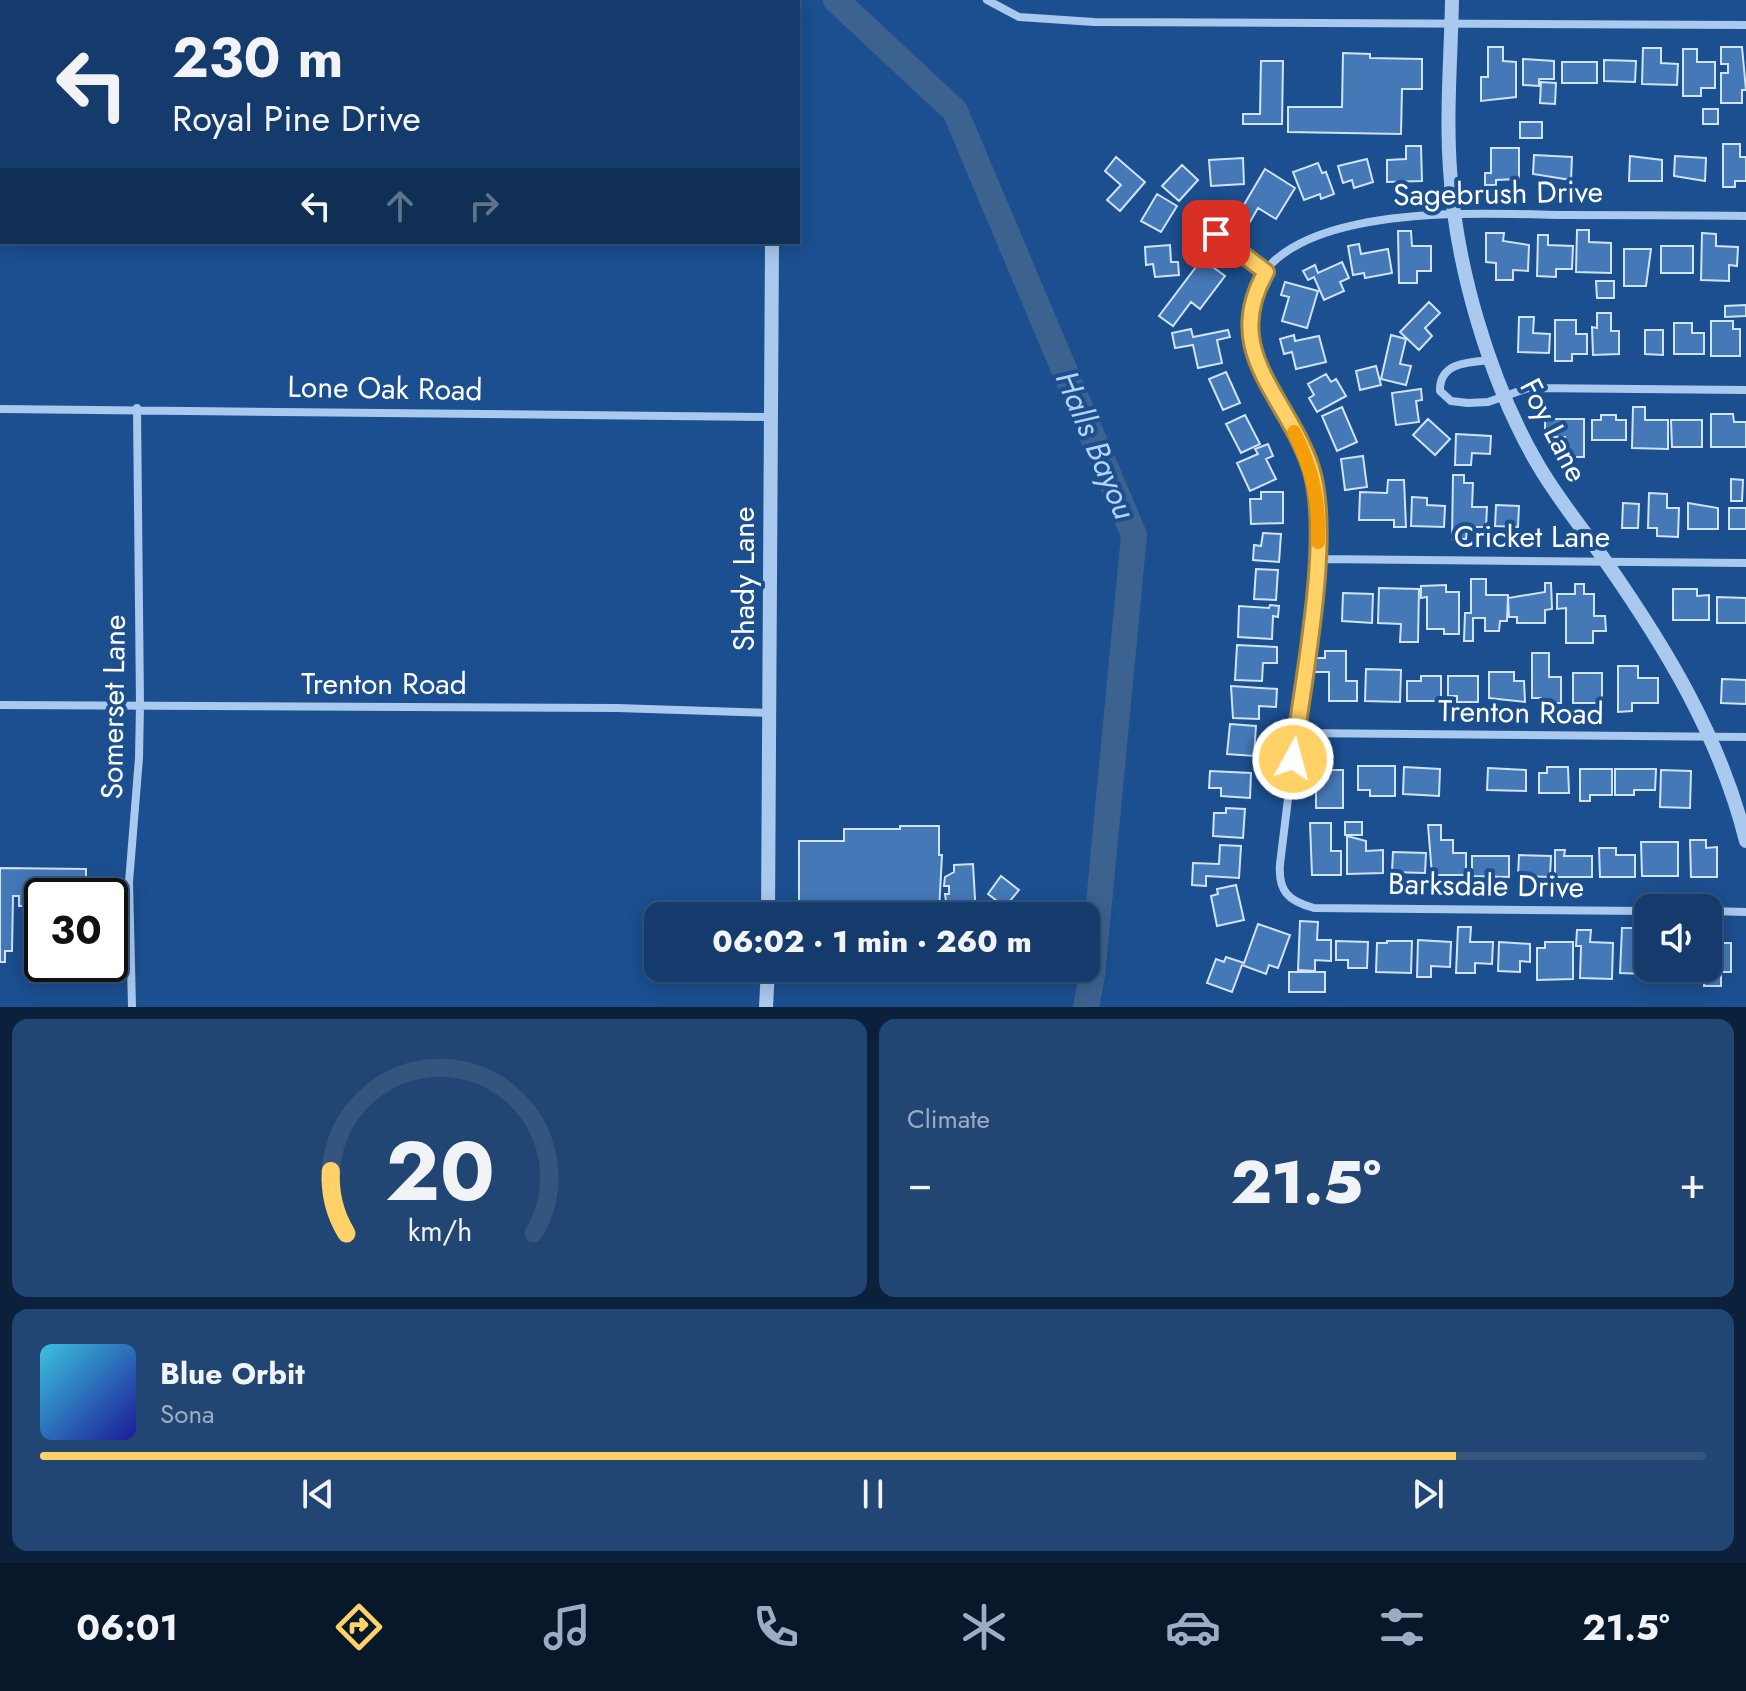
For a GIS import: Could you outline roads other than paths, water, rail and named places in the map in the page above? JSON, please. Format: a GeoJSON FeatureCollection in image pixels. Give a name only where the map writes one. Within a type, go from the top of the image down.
{"type":"FeatureCollection","features":[{"type":"Feature","properties":{"kind":"street"},"geometry":{"type":"LineString","coordinates":[[987,0],[1019,17],[1094,22],[1746,25]]}},
{"type":"Feature","properties":{"kind":"street","name":"Foy Lane"},"geometry":{"type":"LineString","coordinates":[[1452,0],[1450,168],[1455,214],[1504,396],[1537,463],[1668,655],[1710,738],[1738,808],[1746,841]]}},
{"type":"Feature","properties":{"kind":"street","name":"Sagebrush Drive"},"geometry":{"type":"LineString","coordinates":[[1266,272],[1300,244],[1347,226],[1401,215],[1746,216]]}},
{"type":"Feature","properties":{"kind":"street"},"geometry":{"type":"LineString","coordinates":[[1216,234],[1266,272]]}},
{"type":"Feature","properties":{"kind":"street","name":"Shady Lane"},"geometry":{"type":"LineString","coordinates":[[768,902],[772,244]]}},
{"type":"Feature","properties":{"kind":"street","name":"Barksdale Drive"},"geometry":{"type":"LineString","coordinates":[[1266,272],[1249,308],[1250,338],[1310,467],[1318,498],[1317,559],[1279,880],[1284,893],[1296,903],[1324,908],[1634,911]]}},
{"type":"Feature","properties":{"kind":"street"},"geometry":{"type":"LineString","coordinates":[[1492,360],[1462,362],[1449,368],[1440,380],[1440,391],[1451,401],[1468,403],[1488,402],[1528,388],[1746,390]]}},
{"type":"Feature","properties":{"kind":"street","name":"Lone Oak Road"},"geometry":{"type":"LineString","coordinates":[[0,409],[137,408],[769,417]]}},
{"type":"Feature","properties":{"kind":"street","name":"Somerset Lane"},"geometry":{"type":"LineString","coordinates":[[132,1007],[129,882],[140,705],[137,408]]}},
{"type":"Feature","properties":{"kind":"street","name":"Cricket Lane"},"geometry":{"type":"LineString","coordinates":[[1317,559],[1746,563]]}},
{"type":"Feature","properties":{"kind":"street","name":"Trenton Road"},"geometry":{"type":"LineString","coordinates":[[0,705],[768,713]]}},
{"type":"Feature","properties":{"kind":"street","name":"Trenton Road"},"geometry":{"type":"LineString","coordinates":[[1296,733],[1746,737]]}},
{"type":"Feature","properties":{"kind":"street"},"geometry":{"type":"LineString","coordinates":[[1722,911],[1746,912]]}},
{"type":"Feature","properties":{"kind":"street"},"geometry":{"type":"LineString","coordinates":[[766,1007],[767,982]]}},
{"type":"Feature","properties":{"kind":"waterway","name":"Halls Bayou"},"geometry":{"type":"LineString","coordinates":[[836,0],[955,111],[1134,535],[1092,976],[1086,1007]]}}]}
